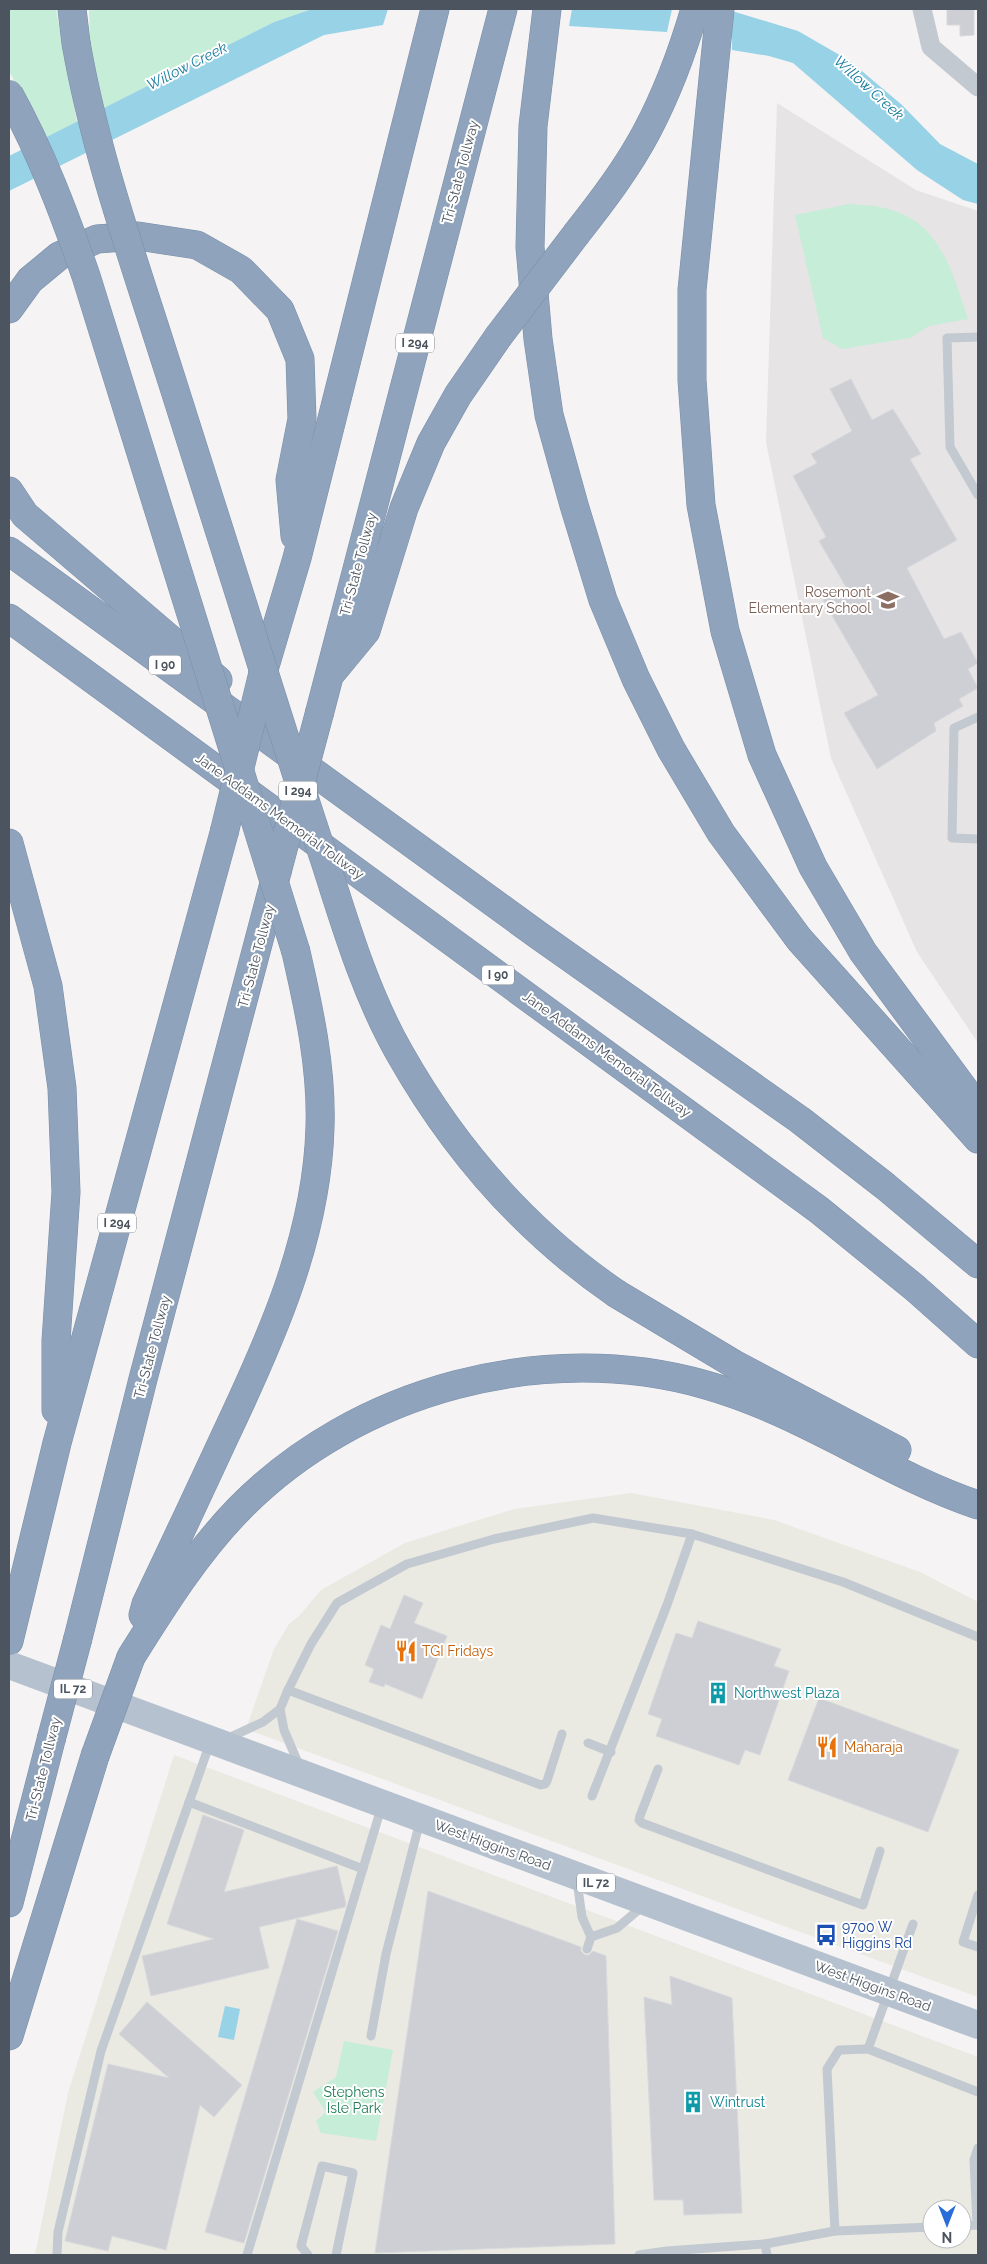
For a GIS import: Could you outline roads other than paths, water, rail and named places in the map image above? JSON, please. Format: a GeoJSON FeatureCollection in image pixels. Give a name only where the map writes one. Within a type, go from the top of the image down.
{"type":"FeatureCollection","features":[{"type":"Feature","properties":{"kind":"highway"},"geometry":{"type":"LineString","coordinates":[[72,9],[85,94],[110,191],[354,950],[396,1048],[426,1097],[464,1152],[515,1210],[559,1250],[616,1294],[734,1364],[934,1470],[978,1496]]}},
{"type":"Feature","properties":{"kind":"highway","name":"I 294"},"geometry":{"type":"LineString","coordinates":[[9,1641],[56,1444],[224,834],[263,673],[297,558],[435,9]]}},
{"type":"Feature","properties":{"kind":"highway","name":"Tri-State Tollway"},"geometry":{"type":"LineString","coordinates":[[9,1903],[143,1379],[503,9]]}},
{"type":"Feature","properties":{"kind":"highway"},"geometry":{"type":"LineString","coordinates":[[547,9],[533,126],[530,247],[538,339],[549,415],[603,600],[636,679],[671,749],[721,833],[799,939],[978,1139]]}},
{"type":"Feature","properties":{"kind":"highway"},"geometry":{"type":"LineString","coordinates":[[328,678],[366,631],[404,508],[431,443],[458,395],[498,337],[626,167],[648,130],[675,67],[695,9]]}},
{"type":"Feature","properties":{"kind":"highway"},"geometry":{"type":"LineString","coordinates":[[720,9],[692,290],[692,380],[701,505],[725,631],[762,755],[813,867],[863,952],[978,1108]]}},
{"type":"Feature","properties":{"kind":"highway"},"geometry":{"type":"LineString","coordinates":[[9,94],[28,127],[58,198],[86,276],[296,952],[310,1013],[317,1060],[320,1127],[314,1185],[305,1233],[290,1284],[255,1372],[146,1604],[131,1658],[95,1756],[9,2036]]}},
{"type":"Feature","properties":{"kind":"highway"},"geometry":{"type":"LineString","coordinates":[[9,309],[30,280],[59,256],[97,239],[138,236],[197,245],[241,270],[280,310],[300,360],[302,419],[290,480],[297,558]]}},
{"type":"Feature","properties":{"kind":"highway"},"geometry":{"type":"LineString","coordinates":[[9,492],[25,516],[228,690],[265,737]]}},
{"type":"Feature","properties":{"kind":"highway","name":"I 90"},"geometry":{"type":"LineString","coordinates":[[9,551],[530,930],[800,1120],[885,1186],[978,1264]]}},
{"type":"Feature","properties":{"kind":"highway","name":"Jane Addams Memorial Tollway"},"geometry":{"type":"LineString","coordinates":[[9,618],[819,1210],[915,1288],[978,1344]]}},
{"type":"Feature","properties":{"kind":"highway"},"geometry":{"type":"LineString","coordinates":[[9,843],[48,986],[62,1088],[66,1192],[56,1342],[56,1444]]}},
{"type":"Feature","properties":{"kind":"highway"},"geometry":{"type":"LineString","coordinates":[[131,1658],[160,1611],[194,1562],[239,1509],[278,1474],[329,1438],[382,1411],[432,1391],[489,1377],[536,1370],[597,1368],[655,1372],[706,1385],[758,1402],[940,1492],[978,1504]]}},
{"type":"Feature","properties":{"kind":"main road","name":"West Higgins Road"},"geometry":{"type":"LineString","coordinates":[[9,1665],[978,2025]]}},
{"type":"Feature","properties":{"kind":"street"},"geometry":{"type":"LineString","coordinates":[[922,9],[931,47],[978,86]]}},
{"type":"Feature","properties":{"kind":"lane"},"geometry":{"type":"LineString","coordinates":[[978,337],[947,338],[950,447],[978,494]]}},
{"type":"Feature","properties":{"kind":"lane"},"geometry":{"type":"LineString","coordinates":[[978,717],[954,728],[952,838],[978,839]]}},
{"type":"Feature","properties":{"kind":"lane"},"geometry":{"type":"LineString","coordinates":[[56,2255],[58,2232],[101,2052],[189,1802],[214,1742],[263,1722],[280,1709],[311,1644],[337,1603],[407,1564],[494,1539],[593,1518],[692,1534],[843,1582],[978,1638]]}},
{"type":"Feature","properties":{"kind":"lane"},"geometry":{"type":"LineString","coordinates":[[592,1796],[611,1752],[692,1534]]}},
{"type":"Feature","properties":{"kind":"lane"},"geometry":{"type":"LineString","coordinates":[[288,1690],[541,1785],[547,1781],[562,1734]]}},
{"type":"Feature","properties":{"kind":"lane"},"geometry":{"type":"LineString","coordinates":[[280,1709],[290,1746],[303,1774]]}},
{"type":"Feature","properties":{"kind":"lane"},"geometry":{"type":"LineString","coordinates":[[588,1743],[611,1752]]}},
{"type":"Feature","properties":{"kind":"lane"},"geometry":{"type":"LineString","coordinates":[[658,1769],[640,1816],[639,1820],[642,1823],[863,1905],[880,1851]]}},
{"type":"Feature","properties":{"kind":"lane"},"geometry":{"type":"LineString","coordinates":[[189,1802],[363,1869]]}},
{"type":"Feature","properties":{"kind":"lane"},"geometry":{"type":"LineString","coordinates":[[246,2255],[382,1804]]}},
{"type":"Feature","properties":{"kind":"lane"},"geometry":{"type":"LineString","coordinates":[[371,2036],[386,1954],[420,1818]]}},
{"type":"Feature","properties":{"kind":"lane"},"geometry":{"type":"LineString","coordinates":[[577,1876],[582,1917],[591,1937],[587,1949]]}},
{"type":"Feature","properties":{"kind":"lane"},"geometry":{"type":"LineString","coordinates":[[978,1895],[963,1942],[978,1947]]}},
{"type":"Feature","properties":{"kind":"lane"},"geometry":{"type":"LineString","coordinates":[[591,1937],[617,1928],[648,1902]]}},
{"type":"Feature","properties":{"kind":"lane"},"geometry":{"type":"LineString","coordinates":[[868,2048],[913,1924]]}},
{"type":"Feature","properties":{"kind":"lane"},"geometry":{"type":"LineString","coordinates":[[835,2231],[827,2069],[839,2050],[868,2048],[978,2092]]}},
{"type":"Feature","properties":{"kind":"lane"},"geometry":{"type":"LineString","coordinates":[[978,2148],[974,2160],[978,2225]]}},
{"type":"Feature","properties":{"kind":"lane"},"geometry":{"type":"LineString","coordinates":[[308,2255],[300,2246],[322,2166],[354,2173],[336,2255]]}},
{"type":"Feature","properties":{"kind":"lane"},"geometry":{"type":"LineString","coordinates":[[639,2255],[667,2251],[766,2244],[835,2231],[922,2227]]}},
{"type":"Feature","properties":{"kind":"lane"},"geometry":{"type":"LineString","coordinates":[[766,2244],[767,2255]]}},
{"type":"Feature","properties":{"kind":"water","name":"Willow Creek"},"geometry":{"type":"Polygon","coordinates":[[[312,9],[388,9],[383,25],[324,35],[9,191],[9,156],[274,22],[312,9]]]}},
{"type":"Feature","properties":{"kind":"water"},"geometry":{"type":"Polygon","coordinates":[[[572,9],[672,9],[667,32],[569,26],[572,9]]]}},
{"type":"Feature","properties":{"kind":"water","name":"Willow Creek"},"geometry":{"type":"Polygon","coordinates":[[[732,11],[798,31],[850,61],[902,105],[940,144],[978,164],[978,204],[963,200],[917,170],[793,63],[769,56],[732,50],[732,11]]]}},
{"type":"Feature","properties":{"kind":"water"},"geometry":{"type":"Polygon","coordinates":[[[225,2006],[240,2009],[234,2040],[218,2037],[225,2006]]]}},
{"type":"Feature","properties":{"kind":"place","name":"Rosemont Elementary School"},"geometry":{"type":"Point","coordinates":[888,600]}},
{"type":"Feature","properties":{"kind":"place","name":"TGI Fridays"},"geometry":{"type":"Point","coordinates":[406,1651]}},
{"type":"Feature","properties":{"kind":"place","name":"Northwest Plaza"},"geometry":{"type":"Point","coordinates":[718,1693]}},
{"type":"Feature","properties":{"kind":"place","name":"Maharaja"},"geometry":{"type":"Point","coordinates":[827,1747]}},
{"type":"Feature","properties":{"kind":"place","name":"9700 W Higgins Rd"},"geometry":{"type":"Point","coordinates":[826,1935]}},
{"type":"Feature","properties":{"kind":"place","name":"Wintrust"},"geometry":{"type":"Point","coordinates":[693,2102]}},
{"type":"Feature","properties":{"kind":"park label","name":"Stephens Isle Park"},"geometry":{"type":"Point","coordinates":[354,2100]}}]}
